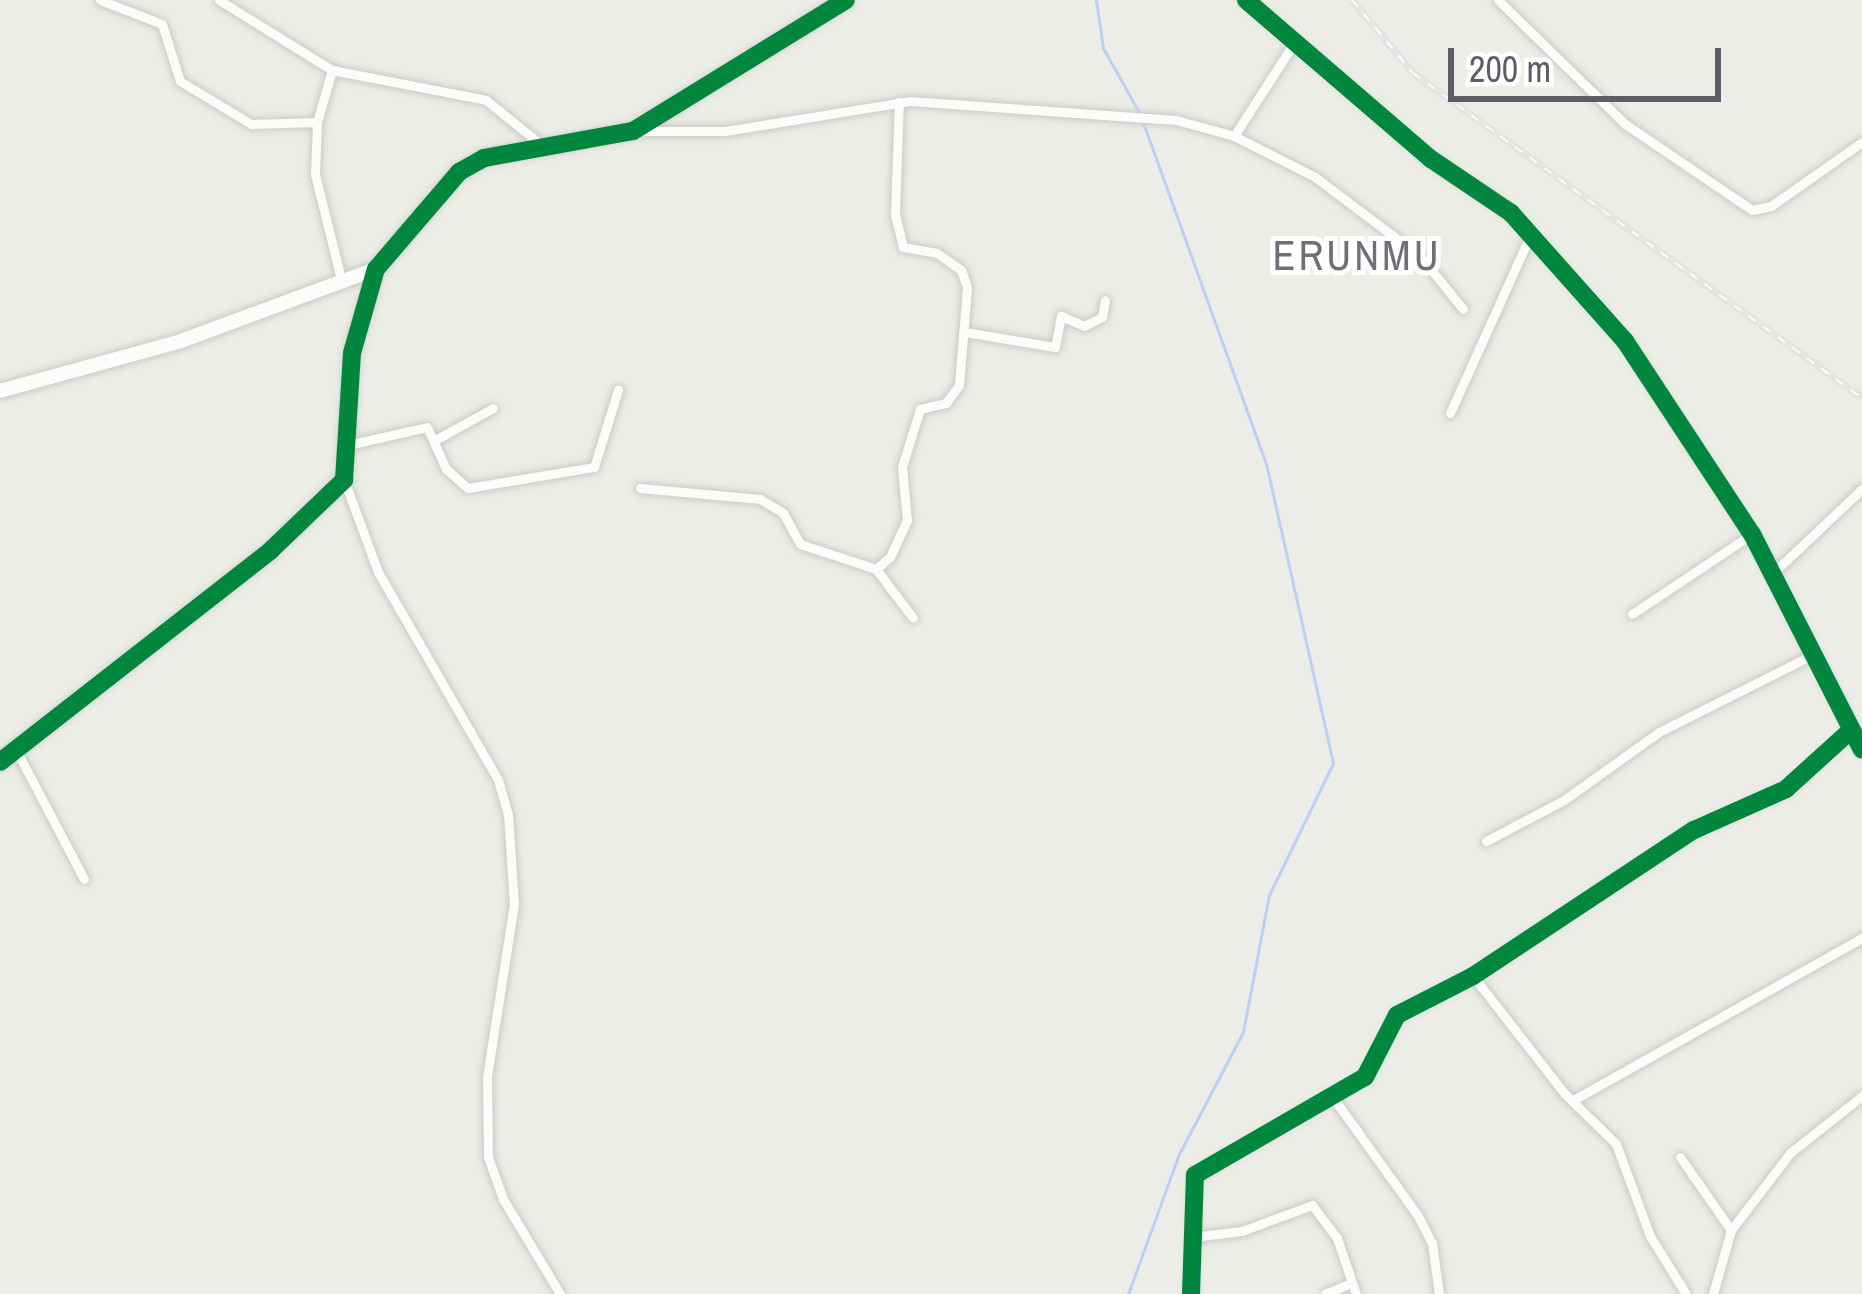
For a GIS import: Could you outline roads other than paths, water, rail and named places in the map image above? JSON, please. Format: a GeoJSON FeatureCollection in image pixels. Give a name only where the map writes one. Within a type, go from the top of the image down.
{"type":"FeatureCollection","features":[{"type":"Feature","properties":{"kind":"street"},"geometry":{"type":"LineString","coordinates":[[100,0],[162,23],[180,81],[251,124],[317,122]]}},
{"type":"Feature","properties":{"kind":"street"},"geometry":{"type":"LineString","coordinates":[[219,0],[332,70],[486,100],[544,147]]}},
{"type":"Feature","properties":{"kind":"street"},"geometry":{"type":"LineString","coordinates":[[633,131],[846,0]]}},
{"type":"Feature","properties":{"kind":"street"},"geometry":{"type":"LineString","coordinates":[[1246,0],[1430,159],[1510,213],[1625,341],[1752,534],[1810,656],[1862,750]]}},
{"type":"Feature","properties":{"kind":"street"},"geometry":{"type":"LineString","coordinates":[[1498,0],[1625,124],[1752,210],[1772,206],[1862,142]]}},
{"type":"Feature","properties":{"kind":"street"},"geometry":{"type":"LineString","coordinates":[[1234,136],[1294,43]]}},
{"type":"Feature","properties":{"kind":"street"},"geometry":{"type":"LineString","coordinates":[[332,70],[317,122],[315,174],[341,279]]}},
{"type":"Feature","properties":{"kind":"street"},"geometry":{"type":"LineString","coordinates":[[876,569],[907,520],[901,481],[920,409],[946,403],[959,385],[964,332],[961,270],[938,253],[903,247],[895,214],[898,102]]}},
{"type":"Feature","properties":{"kind":"street"},"geometry":{"type":"LineString","coordinates":[[560,1294],[502,1199],[488,1157],[487,1077],[514,904],[508,814],[498,780],[378,572],[344,480],[352,353],[376,269],[459,172],[484,158],[633,131],[725,131],[898,102],[1176,120],[1234,136],[1343,197],[1420,256],[1463,309]]}},
{"type":"Feature","properties":{"kind":"street"},"geometry":{"type":"LineString","coordinates":[[1450,413],[1529,238]]}},
{"type":"Feature","properties":{"kind":"street"},"geometry":{"type":"LineString","coordinates":[[0,391],[181,341],[376,269]]}},
{"type":"Feature","properties":{"kind":"street"},"geometry":{"type":"LineString","coordinates":[[964,332],[1055,347],[1061,316],[1084,326],[1102,317],[1106,300]]}},
{"type":"Feature","properties":{"kind":"street"},"geometry":{"type":"LineString","coordinates":[[344,446],[415,425],[427,427],[446,469],[468,488],[593,467],[618,390]]}},
{"type":"Feature","properties":{"kind":"street"},"geometry":{"type":"LineString","coordinates":[[435,440],[493,408]]}},
{"type":"Feature","properties":{"kind":"street"},"geometry":{"type":"LineString","coordinates":[[0,762],[270,551],[344,480]]}},
{"type":"Feature","properties":{"kind":"street"},"geometry":{"type":"LineString","coordinates":[[640,488],[760,499],[783,513],[800,544],[876,569],[913,618]]}},
{"type":"Feature","properties":{"kind":"street"},"geometry":{"type":"LineString","coordinates":[[1772,574],[1862,489]]}},
{"type":"Feature","properties":{"kind":"street"},"geometry":{"type":"LineString","coordinates":[[1632,614],[1752,534]]}},
{"type":"Feature","properties":{"kind":"street"},"geometry":{"type":"LineString","coordinates":[[1486,841],[1564,800],[1659,732],[1810,656]]}},
{"type":"Feature","properties":{"kind":"street"},"geometry":{"type":"LineString","coordinates":[[1191,1294],[1195,1175],[1365,1077],[1397,1015],[1473,976],[1694,830],[1786,789],[1851,730]]}},
{"type":"Feature","properties":{"kind":"street"},"geometry":{"type":"LineString","coordinates":[[15,748],[84,879]]}},
{"type":"Feature","properties":{"kind":"street"},"geometry":{"type":"LineString","coordinates":[[1575,1099],[1862,938]]}},
{"type":"Feature","properties":{"kind":"street"},"geometry":{"type":"LineString","coordinates":[[1473,976],[1616,1144],[1650,1235],[1686,1294]]}},
{"type":"Feature","properties":{"kind":"street"},"geometry":{"type":"LineString","coordinates":[[1713,1294],[1731,1229],[1790,1153],[1862,1096]]}},
{"type":"Feature","properties":{"kind":"street"},"geometry":{"type":"LineString","coordinates":[[1334,1099],[1418,1216],[1432,1243],[1439,1294]]}},
{"type":"Feature","properties":{"kind":"street"},"geometry":{"type":"LineString","coordinates":[[1680,1157],[1731,1229]]}},
{"type":"Feature","properties":{"kind":"street"},"geometry":{"type":"LineString","coordinates":[[1193,1237],[1242,1231],[1312,1205],[1337,1238],[1353,1288],[1325,1294]]}},
{"type":"Feature","properties":{"kind":"waterway"},"geometry":{"type":"LineString","coordinates":[[1096,0],[1103,48],[1140,114]]}},
{"type":"Feature","properties":{"kind":"waterway"},"geometry":{"type":"LineString","coordinates":[[1128,1294],[1179,1154],[1243,1032],[1269,895],[1333,763],[1266,464],[1143,123]]}},
{"type":"Feature","properties":{"kind":"railway"},"geometry":{"type":"LineString","coordinates":[[1352,0],[1413,73],[1862,398]]}},
{"type":"Feature","properties":{"kind":"district","name":"ERUNMU"},"geometry":{"type":"Point","coordinates":[1357,255]}}]}
